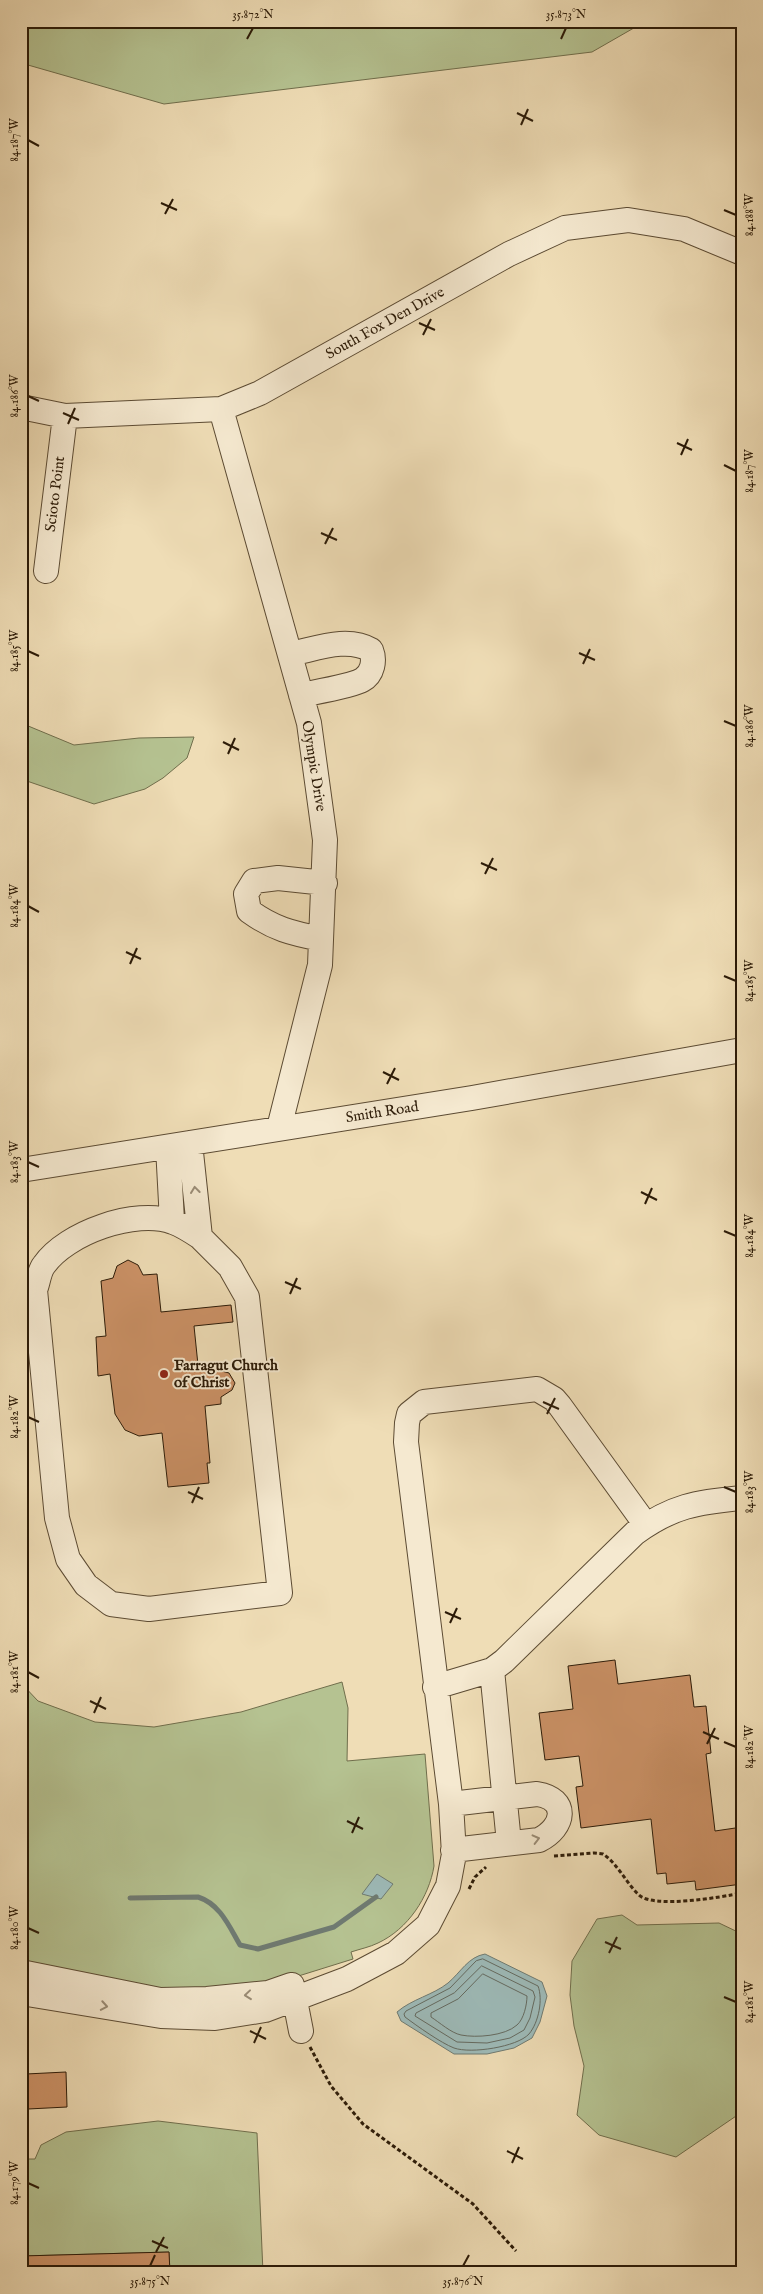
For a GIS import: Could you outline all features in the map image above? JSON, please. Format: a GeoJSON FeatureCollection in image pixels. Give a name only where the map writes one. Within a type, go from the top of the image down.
{"type":"FeatureCollection","features":[{"type":"Feature","properties":{"kind":"street","name":"South Fox Den Drive"},"geometry":{"type":"LineString","coordinates":[[21,407],[65,416],[221,409],[260,393],[508,254],[565,228],[628,220],[684,229],[742,253]]}},
{"type":"Feature","properties":{"kind":"street","name":"Olympic Drive"},"geometry":{"type":"LineString","coordinates":[[221,409],[309,723],[325,840],[320,965],[305,1030],[278,1128]]}},
{"type":"Feature","properties":{"kind":"street","name":"Scioto Point"},"geometry":{"type":"LineString","coordinates":[[46,571],[65,416]]}},
{"type":"Feature","properties":{"kind":"street"},"geometry":{"type":"LineString","coordinates":[[290,654],[347,643],[361,644],[371,650],[374,659],[371,671],[362,680],[301,695]]}},
{"type":"Feature","properties":{"kind":"street"},"geometry":{"type":"LineString","coordinates":[[322,939],[286,932],[266,923],[249,910],[246,894],[254,881],[278,878],[324,883]]}},
{"type":"Feature","properties":{"kind":"street","name":"Smith Road"},"geometry":{"type":"LineString","coordinates":[[21,1170],[472,1098],[742,1050]]}},
{"type":"Feature","properties":{"kind":"street"},"geometry":{"type":"LineString","coordinates":[[172,1221],[179,1145]]}},
{"type":"Feature","properties":{"kind":"street"},"geometry":{"type":"LineString","coordinates":[[179,1145],[200,1237]]}},
{"type":"Feature","properties":{"kind":"street"},"geometry":{"type":"LineString","coordinates":[[126,1219],[172,1221],[200,1237],[230,1267],[248,1297],[280,1593],[150,1609],[111,1604],[86,1585],[68,1559],[60,1526],[35,1290],[43,1265],[70,1241],[98,1227],[126,1219]]}},
{"type":"Feature","properties":{"kind":"street"},"geometry":{"type":"LineString","coordinates":[[21,1992],[69,1991],[160,2000],[207,2000],[293,1992],[396,1953],[428,1925],[448,1886],[453,1850],[451,1804],[406,1442],[406,1423],[409,1414],[415,1408],[431,1400],[537,1389],[544,1392],[560,1406],[646,1525]]}},
{"type":"Feature","properties":{"kind":"street"},"geometry":{"type":"LineString","coordinates":[[435,1687],[492,1670],[504,1661],[635,1533],[659,1516],[707,1501],[742,1498]]}},
{"type":"Feature","properties":{"kind":"street"},"geometry":{"type":"LineString","coordinates":[[492,1670],[509,1843]]}},
{"type":"Feature","properties":{"kind":"street"},"geometry":{"type":"LineString","coordinates":[[451,1804],[528,1794],[544,1795],[557,1806],[560,1813],[556,1828],[539,1840],[453,1850]]}},
{"type":"Feature","properties":{"kind":"street"},"geometry":{"type":"LineString","coordinates":[[21,1972],[69,1991]]}},
{"type":"Feature","properties":{"kind":"street"},"geometry":{"type":"LineString","coordinates":[[293,1992],[302,2031]]}},
{"type":"Feature","properties":{"kind":"path"},"geometry":{"type":"LineString","coordinates":[[302,2031],[331,2086],[363,2124],[472,2204],[516,2251]]}},
{"type":"Feature","properties":{"kind":"green space"},"geometry":{"type":"Polygon","coordinates":[[[21,21],[646,21],[592,52],[164,104],[21,63],[21,21]]]}},
{"type":"Feature","properties":{"kind":"green space"},"geometry":{"type":"Polygon","coordinates":[[[21,723],[74,745],[139,738],[194,737],[187,758],[163,778],[145,789],[94,804],[21,779],[21,723]]]}},
{"type":"Feature","properties":{"kind":"green space"},"geometry":{"type":"Polygon","coordinates":[[[342,1682],[348,1708],[347,1761],[425,1754],[434,1866],[422,1900],[408,1921],[399,1929],[378,1943],[351,1952],[353,1959],[276,1983],[181,1993],[21,1967],[21,1683],[38,1701],[95,1722],[154,1727],[241,1712],[342,1682]]]}},
{"type":"Feature","properties":{"kind":"green space"},"geometry":{"type":"Polygon","coordinates":[[[622,1915],[637,1925],[719,1923],[742,1934],[742,2041],[739,2050],[742,2053],[742,2112],[676,2157],[599,2135],[577,2115],[584,2066],[574,2026],[570,1995],[572,1961],[597,1919],[622,1915]]]}},
{"type":"Feature","properties":{"kind":"green space"},"geometry":{"type":"Polygon","coordinates":[[[158,2121],[257,2133],[263,2273],[170,2273],[169,2252],[21,2256],[21,2159],[35,2159],[41,2145],[66,2132],[158,2121]]]}},
{"type":"Feature","properties":{"kind":"water"},"geometry":{"type":"Polygon","coordinates":[[[377,1874],[393,1884],[381,1899],[362,1894],[377,1874]]]}},
{"type":"Feature","properties":{"kind":"water"},"geometry":{"type":"Polygon","coordinates":[[[485,1954],[542,1982],[547,1996],[540,2022],[532,2038],[514,2048],[487,2054],[454,2054],[401,2021],[397,2012],[436,1991],[453,1979],[474,1958],[485,1954]]]}},
{"type":"Feature","properties":{"kind":"building","name":"Farragut Church of Christ"},"geometry":{"type":"Polygon","coordinates":[[[128,1260],[138,1265],[143,1275],[157,1274],[161,1312],[231,1305],[233,1322],[194,1326],[198,1365],[217,1362],[218,1370],[229,1373],[235,1383],[232,1390],[221,1397],[221,1404],[205,1406],[210,1463],[207,1463],[209,1483],[168,1487],[162,1433],[139,1436],[125,1430],[115,1414],[110,1374],[98,1376],[96,1337],[106,1336],[101,1281],[113,1278],[117,1266],[128,1260]]]}},
{"type":"Feature","properties":{"kind":"building"},"geometry":{"type":"Polygon","coordinates":[[[615,1660],[618,1684],[690,1675],[694,1707],[706,1706],[711,1753],[706,1754],[715,1831],[742,1827],[742,1884],[696,1890],[695,1881],[667,1884],[666,1873],[657,1874],[651,1819],[581,1828],[576,1787],[583,1786],[579,1756],[545,1760],[539,1713],[573,1709],[568,1666],[615,1660]]]}},
{"type":"Feature","properties":{"kind":"building"},"geometry":{"type":"Polygon","coordinates":[[[66,2072],[67,2107],[28,2109],[26,2074],[66,2072]]]}},
{"type":"Feature","properties":{"kind":"building"},"geometry":{"type":"Polygon","coordinates":[[[169,2252],[170,2273],[21,2273],[21,2256],[169,2252]]]}},
{"type":"Feature","properties":{"kind":"waterway"},"geometry":{"type":"LineString","coordinates":[[130,1898],[198,1897],[206,1900],[218,1910],[228,1923],[240,1945],[258,1949],[334,1927],[376,1897]]}},
{"type":"Feature","properties":{"kind":"place","name":"Farragut Church of Christ"},"geometry":{"type":"Point","coordinates":[164,1374]}}]}
